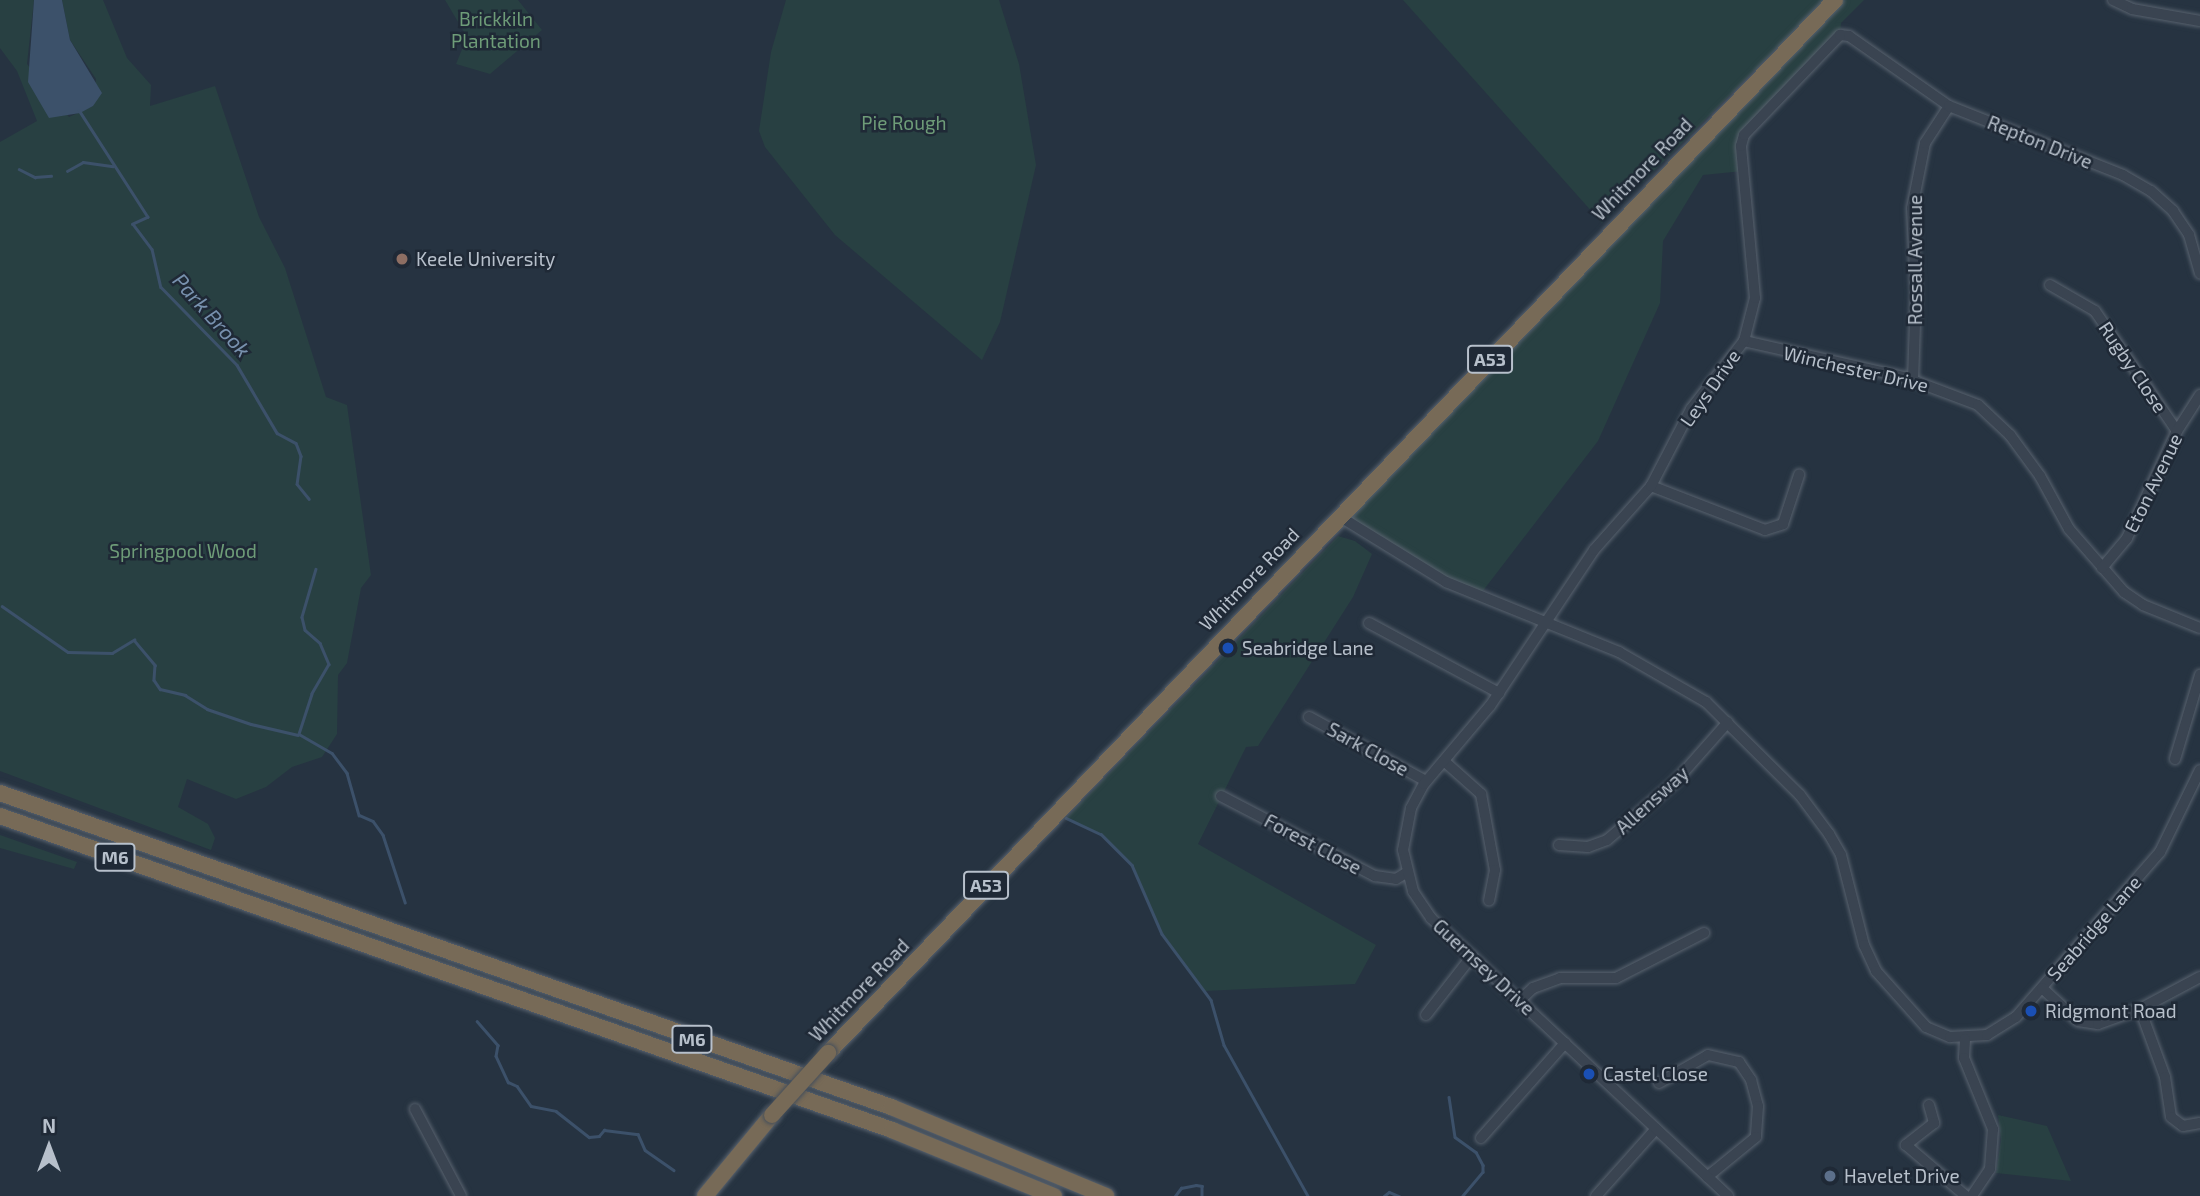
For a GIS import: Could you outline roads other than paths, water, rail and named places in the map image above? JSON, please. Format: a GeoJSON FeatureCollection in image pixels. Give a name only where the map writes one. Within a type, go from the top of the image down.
{"type":"FeatureCollection","features":[{"type":"Feature","properties":{"kind":"highway","name":"Whitmore Road"},"geometry":{"type":"LineString","coordinates":[[705,1196],[828,1053],[1835,0]]}},
{"type":"Feature","properties":{"kind":"highway","name":"M6"},"geometry":{"type":"LineString","coordinates":[[0,793],[891,1107],[1106,1196]]}},
{"type":"Feature","properties":{"kind":"highway","name":"M6"},"geometry":{"type":"LineString","coordinates":[[0,816],[892,1130],[1054,1196]]}},
{"type":"Feature","properties":{"kind":"street"},"geometry":{"type":"LineString","coordinates":[[2113,0],[2132,9],[2200,21]]}},
{"type":"Feature","properties":{"kind":"street","name":"Leys Drive"},"geometry":{"type":"LineString","coordinates":[[1547,625],[1594,550],[1651,486],[1691,409],[1744,341],[1755,298],[1741,146],[1744,135],[1840,35],[1849,36]]}},
{"type":"Feature","properties":{"kind":"street","name":"Repton Drive"},"geometry":{"type":"LineString","coordinates":[[1849,36],[1949,106],[2123,175],[2151,191],[2173,211],[2189,235],[2200,273]]}},
{"type":"Feature","properties":{"kind":"street","name":"Rossall Avenue"},"geometry":{"type":"LineString","coordinates":[[1913,380],[1916,292],[1912,208],[1925,144],[1949,106]]}},
{"type":"Feature","properties":{"kind":"street","name":"Rugby Close"},"geometry":{"type":"LineString","coordinates":[[2050,285],[2095,311],[2177,431]]}},
{"type":"Feature","properties":{"kind":"street","name":"Winchester Drive"},"geometry":{"type":"LineString","coordinates":[[1744,341],[1913,380],[1978,405],[2010,435],[2040,476],[2069,529],[2102,568],[2143,605],[2200,628]]}},
{"type":"Feature","properties":{"kind":"street","name":"Eton Avenue"},"geometry":{"type":"LineString","coordinates":[[2102,568],[2127,538],[2147,504],[2177,431],[2200,396]]}},
{"type":"Feature","properties":{"kind":"street"},"geometry":{"type":"LineString","coordinates":[[1651,486],[1765,530],[1783,524],[1799,475]]}},
{"type":"Feature","properties":{"kind":"street"},"geometry":{"type":"LineString","coordinates":[[1339,516],[1446,582],[1619,652],[1683,687],[1728,722],[1800,795],[1841,855],[1864,946],[1877,971],[1926,1027],[1965,1039],[1964,1058],[1993,1129],[1990,1169],[1972,1196]]}},
{"type":"Feature","properties":{"kind":"street"},"geometry":{"type":"LineString","coordinates":[[1369,624],[1499,693]]}},
{"type":"Feature","properties":{"kind":"street","name":"Guernsey Drive"},"geometry":{"type":"LineString","coordinates":[[1547,625],[1499,693],[1426,781],[1406,827],[1406,873],[1431,918],[1728,1196]]}},
{"type":"Feature","properties":{"kind":"street"},"geometry":{"type":"LineString","coordinates":[[2175,759],[2200,675]]}},
{"type":"Feature","properties":{"kind":"street","name":"Sark Close"},"geometry":{"type":"LineString","coordinates":[[1309,717],[1426,781]]}},
{"type":"Feature","properties":{"kind":"street","name":"Allensway"},"geometry":{"type":"LineString","coordinates":[[1559,845],[1588,847],[1607,840],[1674,783],[1728,722]]}},
{"type":"Feature","properties":{"kind":"street"},"geometry":{"type":"LineString","coordinates":[[1444,761],[1481,794],[1495,870],[1489,900]]}},
{"type":"Feature","properties":{"kind":"street","name":"Seabridge Lane"},"geometry":{"type":"LineString","coordinates":[[1965,1039],[2001,1029],[2042,988],[2160,852],[2200,770]]}},
{"type":"Feature","properties":{"kind":"street","name":"Forest Close"},"geometry":{"type":"LineString","coordinates":[[1221,796],[1375,876],[1396,879],[1406,873]]}},
{"type":"Feature","properties":{"kind":"street"},"geometry":{"type":"LineString","coordinates":[[1519,1001],[1533,988],[1560,978],[1616,978],[1704,933]]}},
{"type":"Feature","properties":{"kind":"street"},"geometry":{"type":"LineString","coordinates":[[1426,1015],[1472,956]]}},
{"type":"Feature","properties":{"kind":"street"},"geometry":{"type":"LineString","coordinates":[[2042,988],[2078,1021],[2098,1024],[2140,1009],[2200,977]]}},
{"type":"Feature","properties":{"kind":"street"},"geometry":{"type":"LineString","coordinates":[[2140,1009],[2165,1077],[2171,1117],[2183,1126],[2200,1123]]}},
{"type":"Feature","properties":{"kind":"street"},"geometry":{"type":"LineString","coordinates":[[1481,1138],[1565,1044]]}},
{"type":"Feature","properties":{"kind":"street"},"geometry":{"type":"LineString","coordinates":[[1659,1083],[1708,1055],[1739,1062],[1751,1080],[1758,1107],[1756,1137],[1707,1177]]}},
{"type":"Feature","properties":{"kind":"street"},"geometry":{"type":"LineString","coordinates":[[1929,1105],[1934,1124],[1906,1144],[1966,1196]]}},
{"type":"Feature","properties":{"kind":"street"},"geometry":{"type":"LineString","coordinates":[[415,1109],[461,1196]]}},
{"type":"Feature","properties":{"kind":"street"},"geometry":{"type":"LineString","coordinates":[[1596,1196],[1657,1129]]}},
{"type":"Feature","properties":{"kind":"water"},"geometry":{"type":"Polygon","coordinates":[[[34,0],[62,0],[70,40],[102,93],[93,106],[80,113],[49,118],[28,82],[34,0]]]}},
{"type":"Feature","properties":{"kind":"waterway","name":"Park Brook"},"geometry":{"type":"LineString","coordinates":[[79,110],[148,217],[133,224],[152,249],[161,287],[237,365],[277,433],[296,443],[301,456],[297,484],[309,499]]}},
{"type":"Feature","properties":{"kind":"waterway"},"geometry":{"type":"LineString","coordinates":[[67,171],[83,162],[113,166]]}},
{"type":"Feature","properties":{"kind":"waterway"},"geometry":{"type":"LineString","coordinates":[[19,169],[35,177],[51,176]]}},
{"type":"Feature","properties":{"kind":"waterway","name":"Park Brook"},"geometry":{"type":"LineString","coordinates":[[316,569],[302,617],[305,630],[320,643],[329,664],[312,694],[299,734],[332,753],[347,773],[359,815],[373,821],[383,835],[405,902]]}},
{"type":"Feature","properties":{"kind":"waterway"},"geometry":{"type":"LineString","coordinates":[[2,606],[68,652],[112,653],[134,640],[155,665],[154,680],[160,689],[185,695],[207,709],[251,724],[298,735]]}},
{"type":"Feature","properties":{"kind":"waterway"},"geometry":{"type":"LineString","coordinates":[[1066,818],[1101,834],[1132,865],[1162,934],[1211,1000],[1224,1045],[1308,1196]]}},
{"type":"Feature","properties":{"kind":"waterway","name":"Park Brook"},"geometry":{"type":"LineString","coordinates":[[477,1021],[498,1045],[496,1056],[508,1082],[517,1086],[531,1106],[556,1111],[589,1137],[599,1136],[604,1130],[638,1134],[645,1150],[674,1170]]}},
{"type":"Feature","properties":{"kind":"waterway"},"geometry":{"type":"LineString","coordinates":[[1449,1097],[1455,1137],[1476,1152],[1483,1165],[1483,1172],[1463,1196]]}},
{"type":"Feature","properties":{"kind":"waterway","name":"Park Brook"},"geometry":{"type":"LineString","coordinates":[[1175,1196],[1181,1188],[1196,1185],[1202,1186],[1202,1196]]}},
{"type":"Feature","properties":{"kind":"waterway","name":"Park Brook"},"geometry":{"type":"LineString","coordinates":[[1384,1196],[1389,1192],[1399,1196]]}},
{"type":"Feature","properties":{"kind":"place","name":"Keele University"},"geometry":{"type":"Point","coordinates":[402,259]}},
{"type":"Feature","properties":{"kind":"place","name":"Seabridge Lane"},"geometry":{"type":"Point","coordinates":[1228,648]}},
{"type":"Feature","properties":{"kind":"place","name":"Ridgmont Road"},"geometry":{"type":"Point","coordinates":[2031,1011]}},
{"type":"Feature","properties":{"kind":"place","name":"Castel Close"},"geometry":{"type":"Point","coordinates":[1589,1074]}},
{"type":"Feature","properties":{"kind":"place","name":"Havelet Drive"},"geometry":{"type":"Point","coordinates":[1830,1176]}},
{"type":"Feature","properties":{"kind":"park label","name":"Brickkiln Plantation"},"geometry":{"type":"Point","coordinates":[496,30]}},
{"type":"Feature","properties":{"kind":"park label","name":"Pie Rough"},"geometry":{"type":"Point","coordinates":[904,123]}},
{"type":"Feature","properties":{"kind":"park label","name":"Springpool Wood"},"geometry":{"type":"Point","coordinates":[183,551]}}]}
